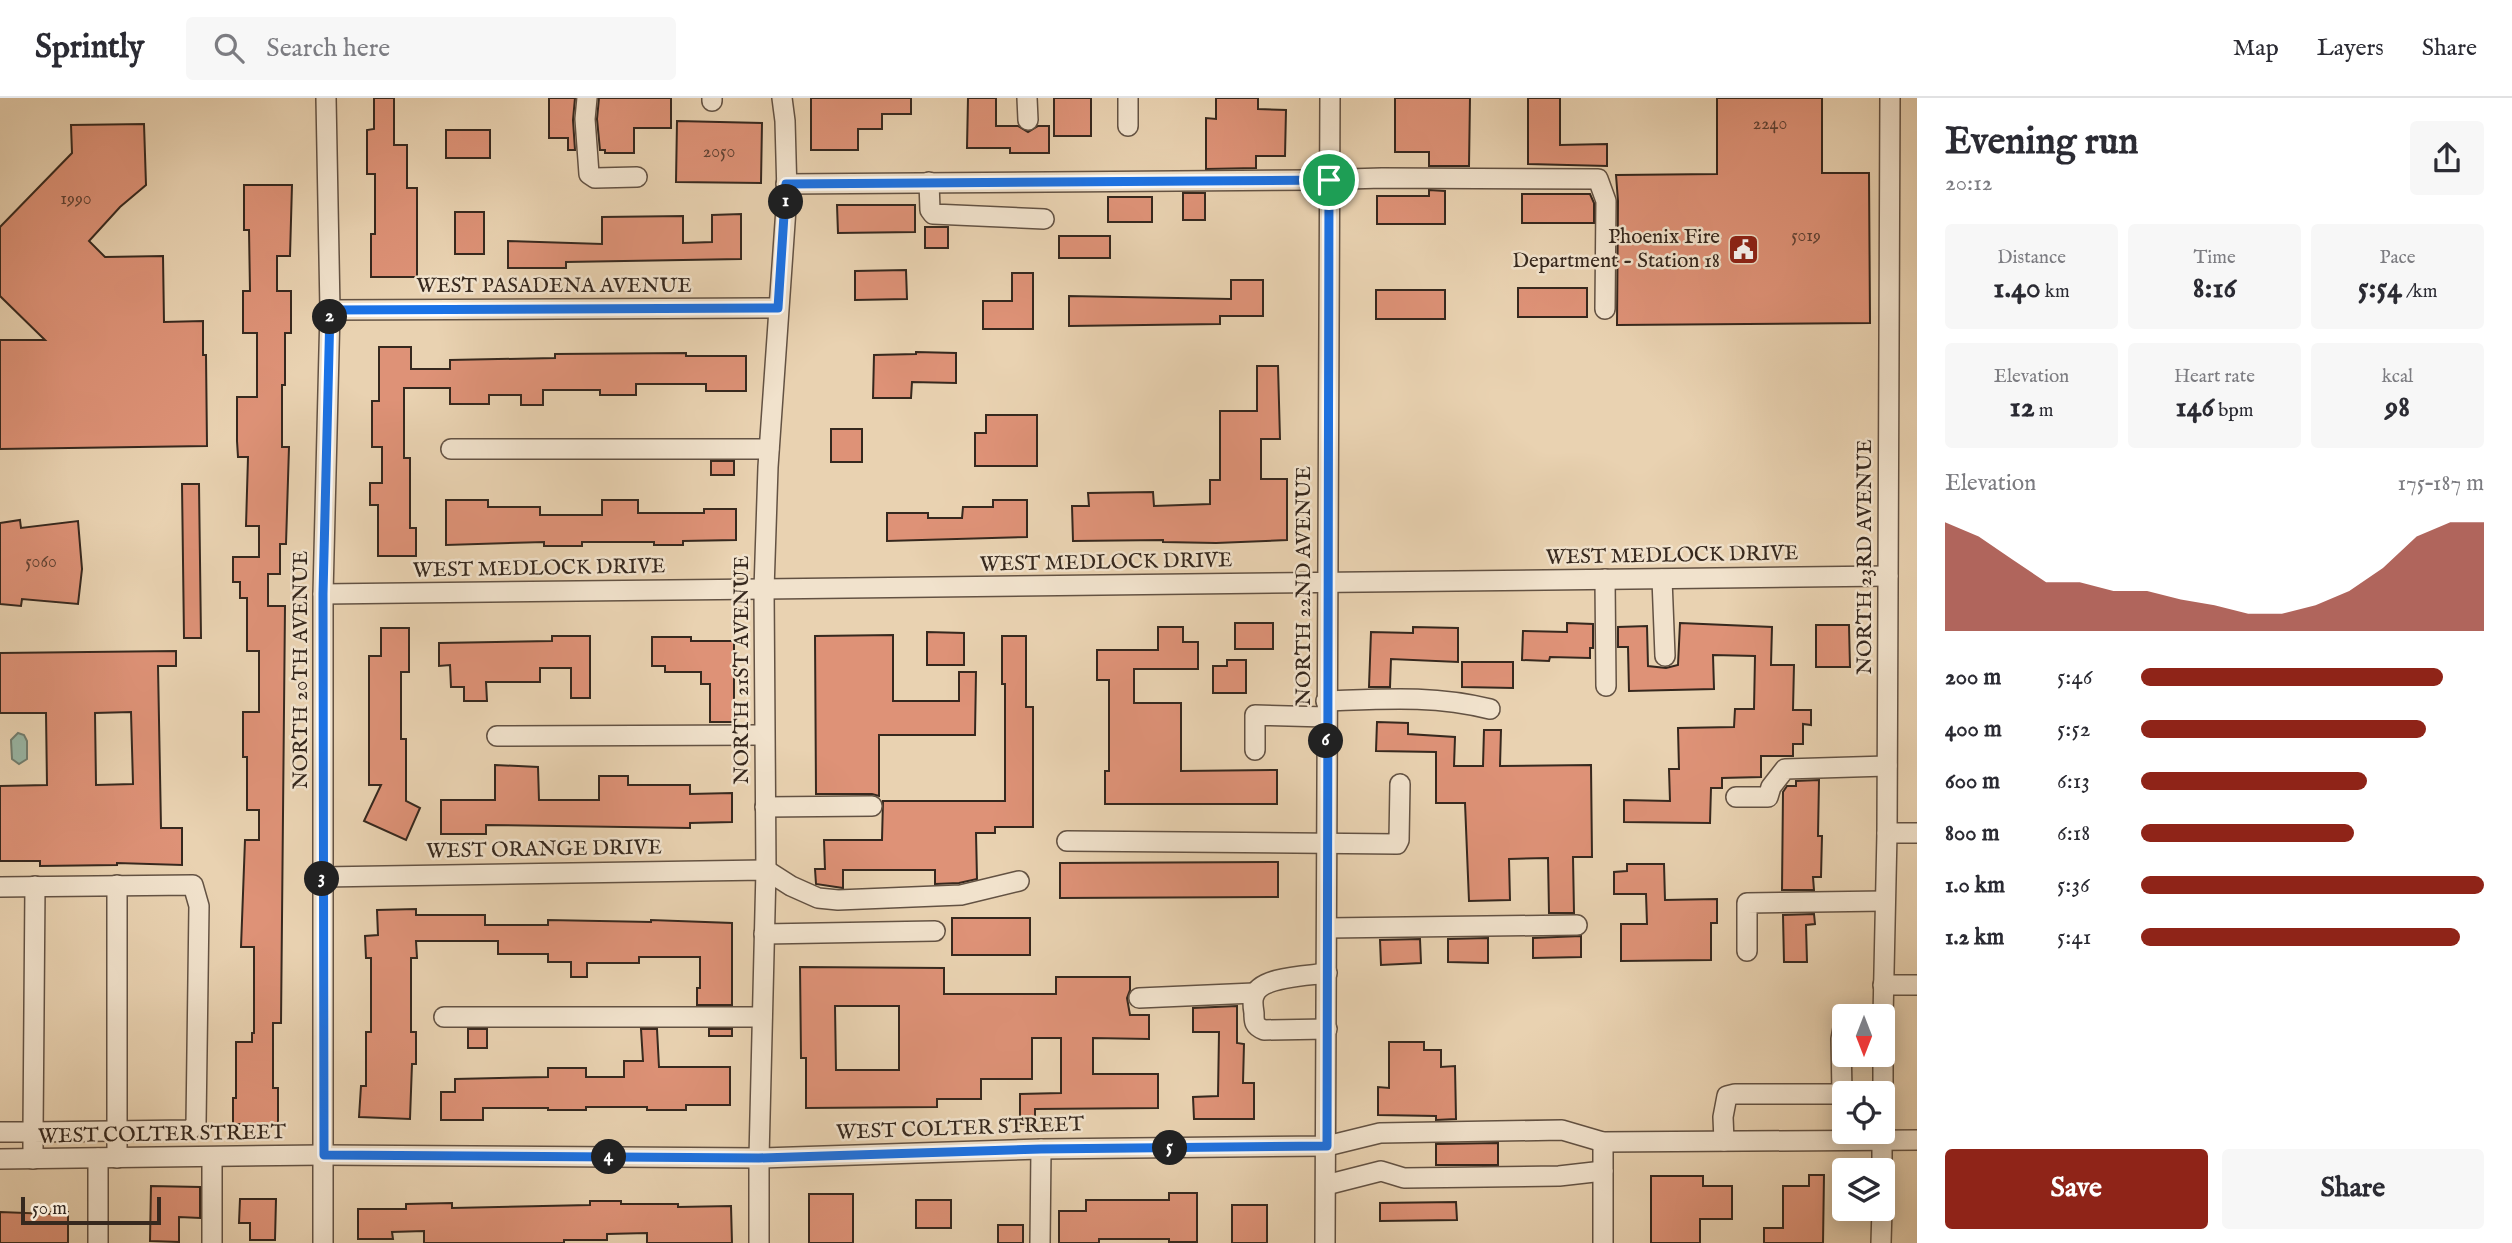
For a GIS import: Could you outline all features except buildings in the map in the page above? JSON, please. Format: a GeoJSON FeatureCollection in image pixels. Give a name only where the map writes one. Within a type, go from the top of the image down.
{"type":"FeatureCollection","features":[{"type":"Feature","properties":{"kind":"street","name":"NORTH 20TH AVENUE"},"geometry":{"type":"LineString","coordinates":[[323,1243],[323,594],[330,310],[326,98]]}},
{"type":"Feature","properties":{"kind":"street"},"geometry":{"type":"LineString","coordinates":[[587,98],[585,119],[589,174],[595,178],[637,177]]}},
{"type":"Feature","properties":{"kind":"street","name":"NORTH 21ST AVENUE"},"geometry":{"type":"LineString","coordinates":[[759,1243],[766,870],[764,590],[769,449],[786,184],[782,98]]}},
{"type":"Feature","properties":{"kind":"street"},"geometry":{"type":"LineString","coordinates":[[1027,98],[1027,120]]}},
{"type":"Feature","properties":{"kind":"street"},"geometry":{"type":"LineString","coordinates":[[1128,98],[1128,126]]}},
{"type":"Feature","properties":{"kind":"street","name":"NORTH 22ND AVENUE"},"geometry":{"type":"LineString","coordinates":[[1325,1243],[1330,98]]}},
{"type":"Feature","properties":{"kind":"street","name":"NORTH 23RD AVENUE"},"geometry":{"type":"LineString","coordinates":[[1883,1004],[1887,766],[1890,98]]}},
{"type":"Feature","properties":{"kind":"street"},"geometry":{"type":"LineString","coordinates":[[786,184],[1382,178],[1598,179],[1606,201],[1605,309]]}},
{"type":"Feature","properties":{"kind":"street"},"geometry":{"type":"LineString","coordinates":[[929,182],[930,211],[933,214],[1044,219]]}},
{"type":"Feature","properties":{"kind":"street","name":"WEST PASADENA AVENUE"},"geometry":{"type":"LineString","coordinates":[[330,310],[778,308]]}},
{"type":"Feature","properties":{"kind":"street"},"geometry":{"type":"LineString","coordinates":[[451,449],[769,449]]}},
{"type":"Feature","properties":{"kind":"street","name":"WEST MEDLOCK DRIVE"},"geometry":{"type":"LineString","coordinates":[[323,594],[1888,576]]}},
{"type":"Feature","properties":{"kind":"street"},"geometry":{"type":"LineString","coordinates":[[1605,579],[1606,686]]}},
{"type":"Feature","properties":{"kind":"street"},"geometry":{"type":"LineString","coordinates":[[1662,579],[1665,656]]}},
{"type":"Feature","properties":{"kind":"street"},"geometry":{"type":"LineString","coordinates":[[1255,750],[1255,715],[1436,698],[1490,709]]}},
{"type":"Feature","properties":{"kind":"street"},"geometry":{"type":"LineString","coordinates":[[497,736],[764,735]]}},
{"type":"Feature","properties":{"kind":"street"},"geometry":{"type":"LineString","coordinates":[[1736,797],[1768,797],[1771,787],[1785,769],[1887,766]]}},
{"type":"Feature","properties":{"kind":"street"},"geometry":{"type":"LineString","coordinates":[[1067,841],[1397,844],[1400,784]]}},
{"type":"Feature","properties":{"kind":"street"},"geometry":{"type":"LineString","coordinates":[[765,807],[872,806]]}},
{"type":"Feature","properties":{"kind":"street"},"geometry":{"type":"LineString","coordinates":[[1886,833],[1917,833]]}},
{"type":"Feature","properties":{"kind":"street"},"geometry":{"type":"LineString","coordinates":[[766,870],[791,886],[818,898],[838,900],[961,895],[1019,881]]}},
{"type":"Feature","properties":{"kind":"street","name":"WEST ORANGE DRIVE"},"geometry":{"type":"LineString","coordinates":[[322,877],[766,870]]}},
{"type":"Feature","properties":{"kind":"street"},"geometry":{"type":"LineString","coordinates":[[98,1243],[107,1158],[117,1130],[117,885]]}},
{"type":"Feature","properties":{"kind":"street"},"geometry":{"type":"LineString","coordinates":[[0,887],[193,885],[199,906],[196,1124],[190,1130],[0,1132]]}},
{"type":"Feature","properties":{"kind":"street"},"geometry":{"type":"LineString","coordinates":[[33,1159],[35,886]]}},
{"type":"Feature","properties":{"kind":"street"},"geometry":{"type":"LineString","coordinates":[[1747,951],[1747,903],[1885,901]]}},
{"type":"Feature","properties":{"kind":"street"},"geometry":{"type":"LineString","coordinates":[[1327,928],[1577,925]]}},
{"type":"Feature","properties":{"kind":"street"},"geometry":{"type":"LineString","coordinates":[[764,934],[935,931]]}},
{"type":"Feature","properties":{"kind":"street"},"geometry":{"type":"LineString","coordinates":[[1327,973],[1270,981],[1261,985],[1254,993],[1254,1023],[1257,1028],[1327,1030]]}},
{"type":"Feature","properties":{"kind":"street"},"geometry":{"type":"LineString","coordinates":[[1883,985],[1917,985]]}},
{"type":"Feature","properties":{"kind":"street"},"geometry":{"type":"LineString","coordinates":[[1139,998],[1254,993]]}},
{"type":"Feature","properties":{"kind":"street"},"geometry":{"type":"LineString","coordinates":[[444,1017],[762,1017]]}},
{"type":"Feature","properties":{"kind":"street"},"geometry":{"type":"LineString","coordinates":[[1724,1141],[1723,1117],[1727,1096],[1832,1093]]}},
{"type":"Feature","properties":{"kind":"street","name":"WEST COLTER STREET"},"geometry":{"type":"LineString","coordinates":[[0,1159],[324,1155],[759,1158],[1041,1149],[1327,1146],[1380,1133],[1548,1130],[1562,1130],[1603,1142],[1832,1138]]}},
{"type":"Feature","properties":{"kind":"street","name":"WEST COLTER STREET"},"geometry":{"type":"LineString","coordinates":[[1895,1137],[1917,1140]]}},
{"type":"Feature","properties":{"kind":"street"},"geometry":{"type":"LineString","coordinates":[[1603,1142],[1603,1243]]}},
{"type":"Feature","properties":{"kind":"street"},"geometry":{"type":"LineString","coordinates":[[1040,1243],[1041,1149]]}},
{"type":"Feature","properties":{"kind":"street"},"geometry":{"type":"LineString","coordinates":[[212,1157],[212,1243]]}},
{"type":"Feature","properties":{"kind":"street"},"geometry":{"type":"LineString","coordinates":[[1326,1185],[1381,1171],[1404,1178],[1559,1177],[1603,1171]]}},
{"type":"Feature","properties":{"kind":"street"},"geometry":{"type":"LineString","coordinates":[[1881,1243],[1882,1221]]}},
{"type":"Feature","properties":{"kind":"shaded area"},"geometry":{"type":"Polygon","coordinates":[[[18,733],[24,735],[27,741],[27,759],[19,764],[12,759],[11,740],[18,733]]]}},
{"type":"Feature","properties":{"kind":"place","name":"Phoenix Fire Department - Station 18"},"geometry":{"type":"Point","coordinates":[1743,249]}},
{"type":"Feature","properties":{"kind":"route"},"geometry":{"type":"LineString","coordinates":[[1329,180],[1327,1146],[1041,1149],[759,1158],[324,1155],[323,594],[330,310],[778,308],[786,184],[1329,180]]}}]}
